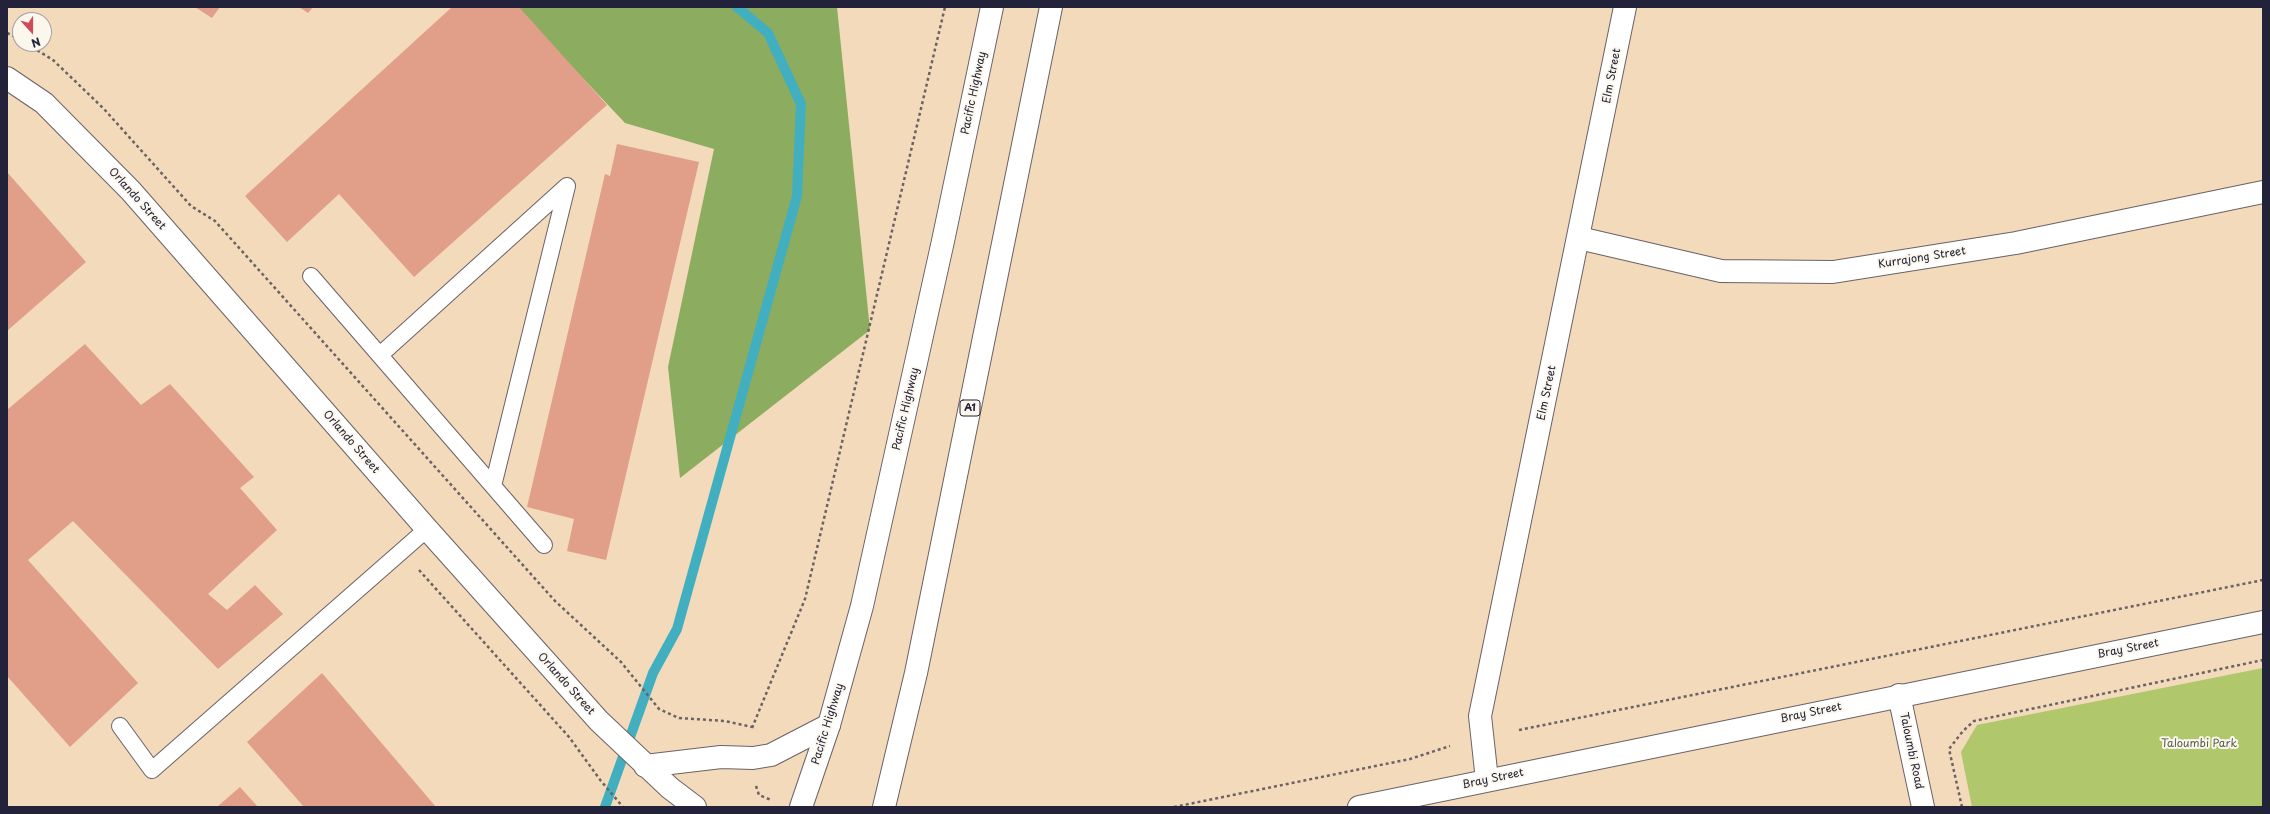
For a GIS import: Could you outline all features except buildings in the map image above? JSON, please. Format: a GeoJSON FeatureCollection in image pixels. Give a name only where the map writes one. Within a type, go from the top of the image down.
{"type":"FeatureCollection","features":[{"type":"Feature","properties":{"kind":"main road","name":"Pacific Highway"},"geometry":{"type":"LineString","coordinates":[[801,807],[829,725],[862,606],[944,241],[992,7]]}},
{"type":"Feature","properties":{"kind":"main road","name":"A1"},"geometry":{"type":"LineString","coordinates":[[884,807],[918,665],[1051,7]]}},
{"type":"Feature","properties":{"kind":"main road","name":"Elm Street"},"geometry":{"type":"LineString","coordinates":[[1487,780],[1480,716],[1626,7]]}},
{"type":"Feature","properties":{"kind":"main road","name":"Orlando Street"},"geometry":{"type":"LineString","coordinates":[[7,78],[44,103],[131,191],[427,529],[599,721],[645,766],[673,798],[695,807]]}},
{"type":"Feature","properties":{"kind":"main road","name":"Kurrajong Street"},"geometry":{"type":"LineString","coordinates":[[1579,238],[1721,271],[1833,272],[2016,243],[2263,192]]}},
{"type":"Feature","properties":{"kind":"main road","name":"Bray Street"},"geometry":{"type":"LineString","coordinates":[[1359,807],[1899,695],[2263,622]]}},
{"type":"Feature","properties":{"kind":"main road","name":"Taloumbi Road"},"geometry":{"type":"LineString","coordinates":[[1899,695],[1923,807]]}},
{"type":"Feature","properties":{"kind":"main road"},"geometry":{"type":"LineString","coordinates":[[645,766],[721,757],[753,758],[771,755],[829,725]]}},
{"type":"Feature","properties":{"kind":"lane"},"geometry":{"type":"LineString","coordinates":[[380,355],[567,186],[493,486]]}},
{"type":"Feature","properties":{"kind":"lane"},"geometry":{"type":"LineString","coordinates":[[311,276],[544,545]]}},
{"type":"Feature","properties":{"kind":"lane"},"geometry":{"type":"LineString","coordinates":[[120,726],[152,770],[427,529]]}},
{"type":"Feature","properties":{"kind":"path"},"geometry":{"type":"LineString","coordinates":[[40,52],[53,60],[104,109],[191,206],[215,221],[284,300],[555,601],[621,662],[659,709],[679,718],[725,721],[752,726],[805,599],[945,7]]}},
{"type":"Feature","properties":{"kind":"path"},"geometry":{"type":"LineString","coordinates":[[402,551],[569,737],[616,801],[623,807]]}},
{"type":"Feature","properties":{"kind":"path"},"geometry":{"type":"LineString","coordinates":[[1518,730],[2263,580]]}},
{"type":"Feature","properties":{"kind":"path"},"geometry":{"type":"LineString","coordinates":[[1962,807],[1949,749],[1963,731],[1974,721],[2263,660]]}},
{"type":"Feature","properties":{"kind":"path"},"geometry":{"type":"LineString","coordinates":[[1174,807],[1410,759],[1450,746]]}},
{"type":"Feature","properties":{"kind":"path"},"geometry":{"type":"LineString","coordinates":[[759,796],[771,800]]}},
{"type":"Feature","properties":{"kind":"green space"},"geometry":{"type":"Polygon","coordinates":[[[516,7],[837,7],[870,330],[680,478],[668,367],[714,149],[625,123],[516,7]]]}},
{"type":"Feature","properties":{"kind":"green space","name":"Taloumbi Park"},"geometry":{"type":"Polygon","coordinates":[[[2263,668],[2263,807],[1972,807],[1961,752],[1977,725],[2263,668]]]}},
{"type":"Feature","properties":{"kind":"waterway"},"geometry":{"type":"LineString","coordinates":[[605,807],[653,673],[677,629],[797,196],[801,104],[768,33],[737,7]]}}]}
